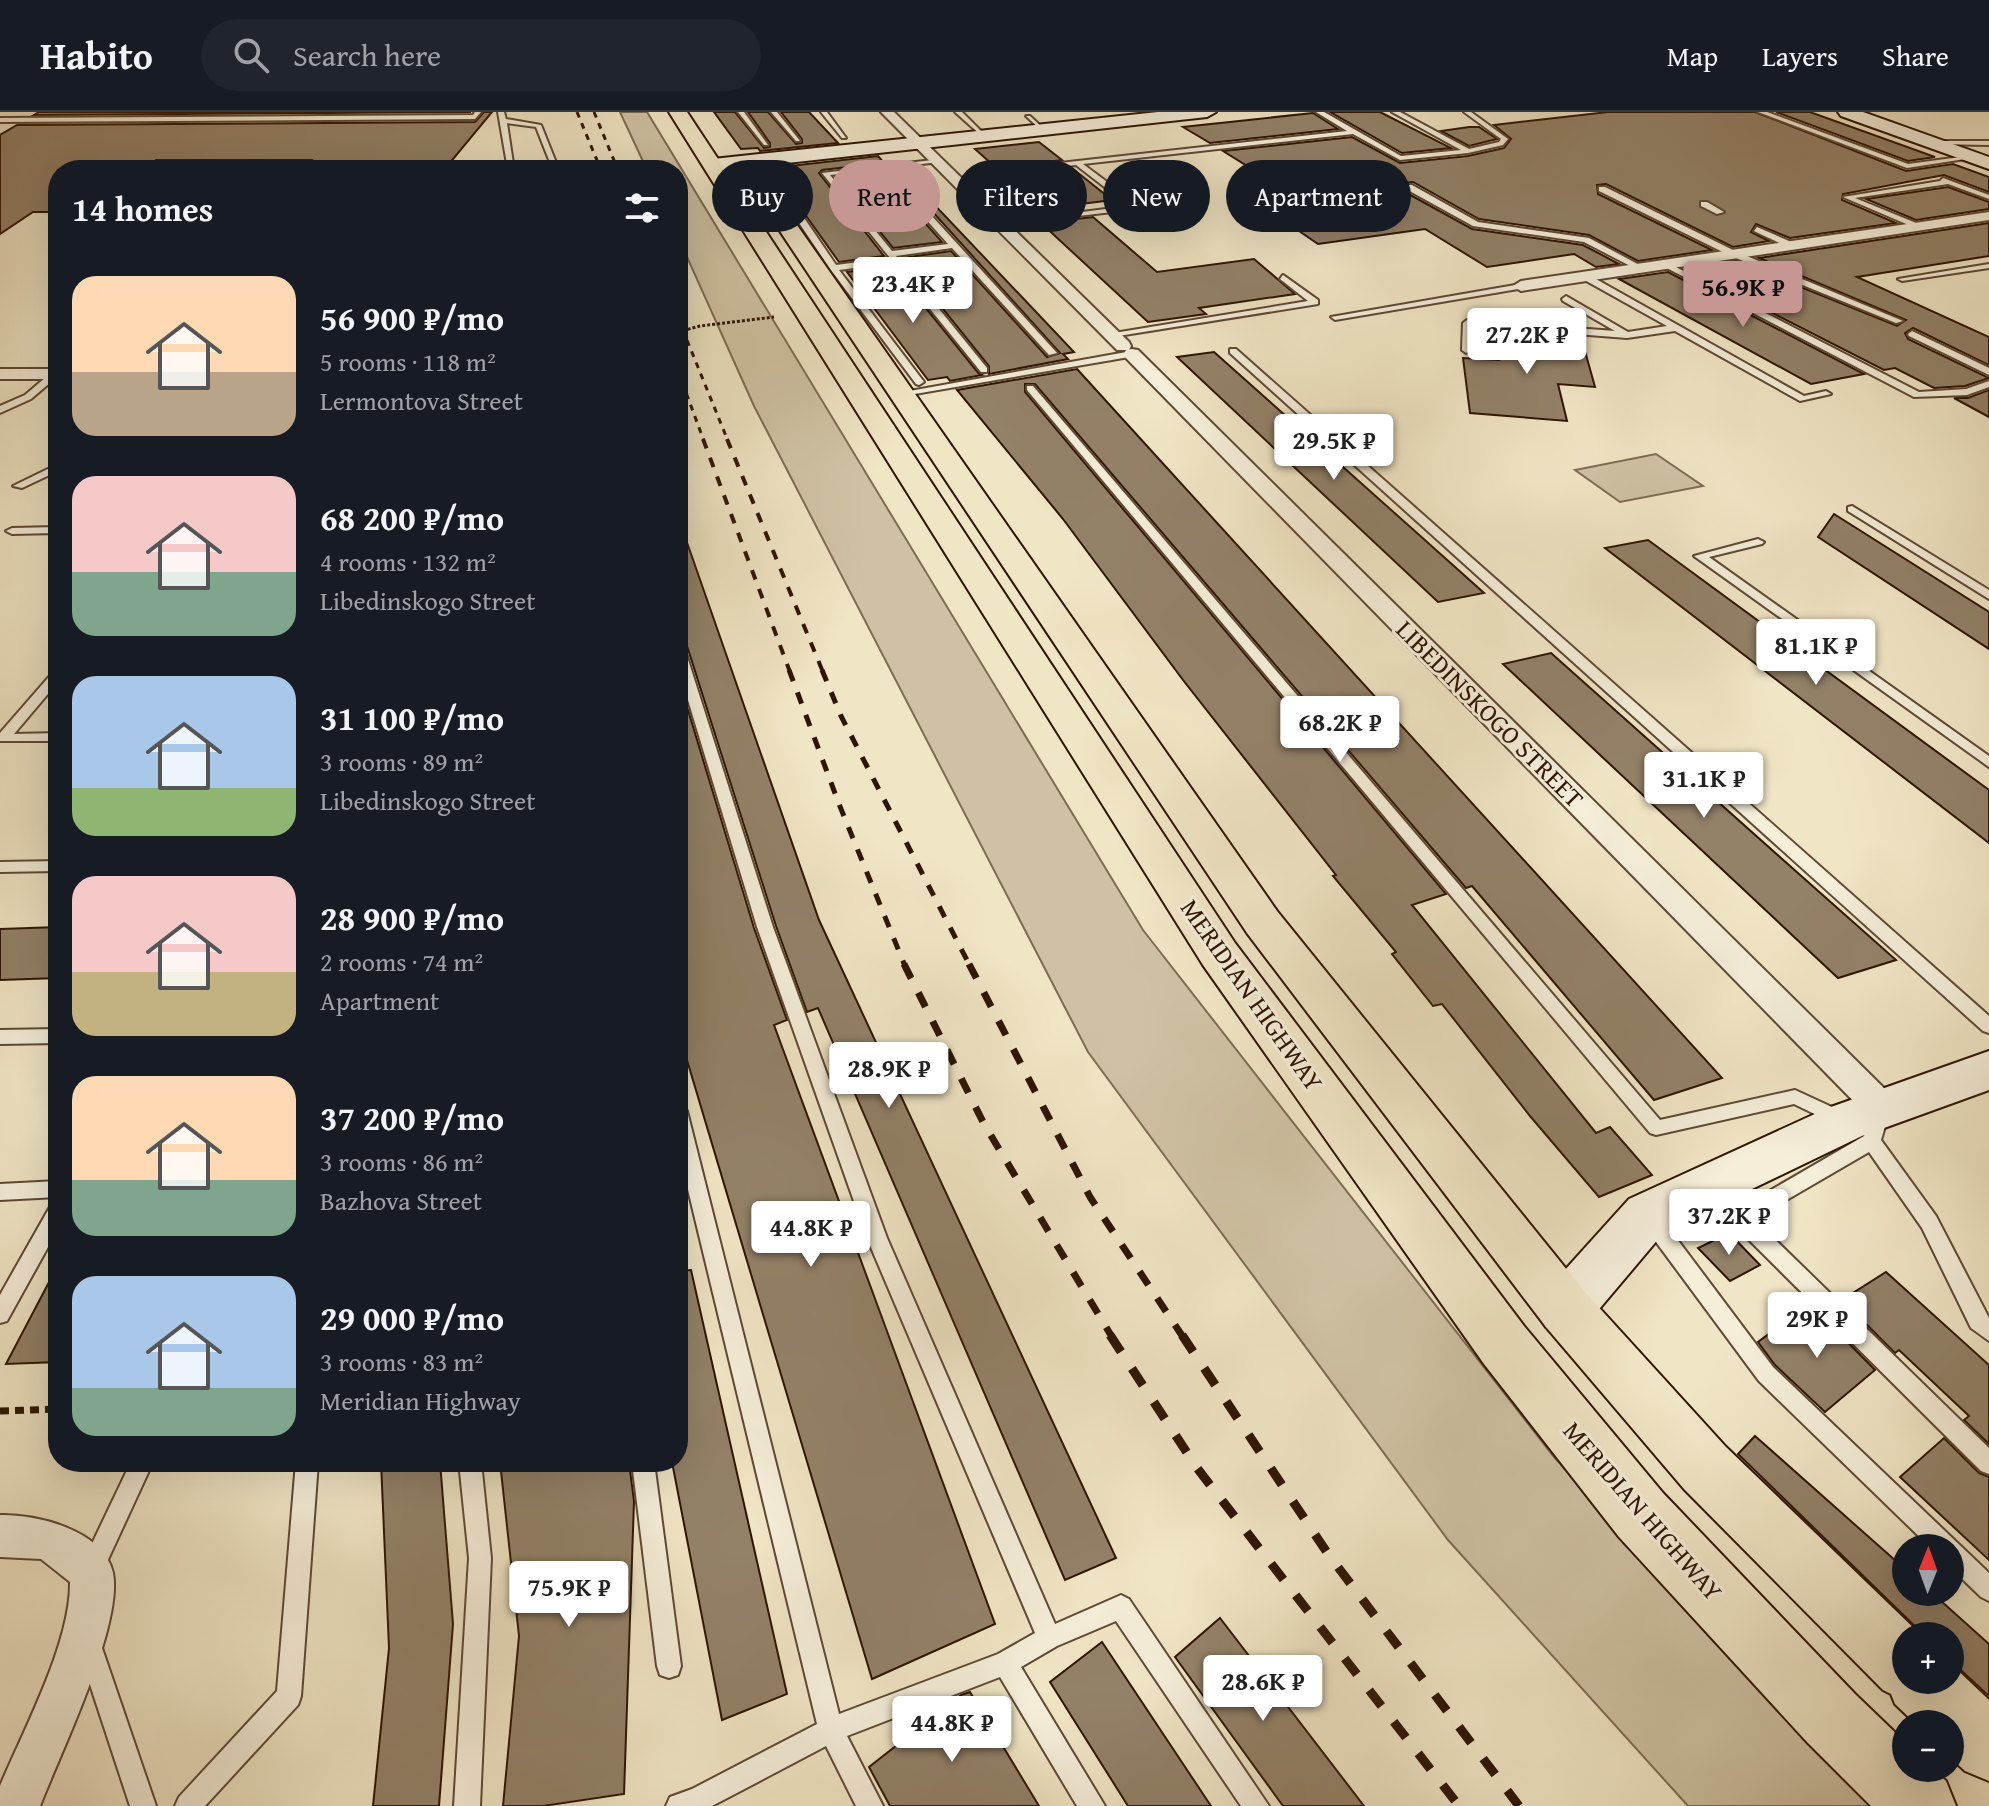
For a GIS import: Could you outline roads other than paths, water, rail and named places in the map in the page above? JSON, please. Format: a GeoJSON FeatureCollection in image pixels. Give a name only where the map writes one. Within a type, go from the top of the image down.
{"type":"FeatureCollection","features":[{"type":"Feature","properties":{"kind":"main road","name":"MERIDIAN HIGHWAY"},"geometry":{"type":"LineString","coordinates":[[678,112],[744,160]]}},
{"type":"Feature","properties":{"kind":"main road","name":"MERIDIAN HIGHWAY"},"geometry":{"type":"LineString","coordinates":[[707,112],[746,160]]}},
{"type":"Feature","properties":{"kind":"main road","name":"MERIDIAN HIGHWAY"},"geometry":{"type":"LineString","coordinates":[[789,232],[1219,954],[1504,1345],[1641,1515],[1831,1718],[1921,1806]]}},
{"type":"Feature","properties":{"kind":"main road","name":"MERIDIAN HIGHWAY"},"geometry":{"type":"LineString","coordinates":[[799,232],[912,387],[1262,922],[1565,1309],[1705,1468],[1892,1653]]}},
{"type":"Feature","properties":{"kind":"main road"},"geometry":{"type":"LineString","coordinates":[[1934,1694],[1989,1747]]}},
{"type":"Feature","properties":{"kind":"street","name":"LIBEDINSKOGO STREET"},"geometry":{"type":"LineString","coordinates":[[887,112],[939,160]]}},
{"type":"Feature","properties":{"kind":"street"},"geometry":{"type":"LineString","coordinates":[[782,160],[1164,114],[1207,112]]}},
{"type":"Feature","properties":{"kind":"street"},"geometry":{"type":"LineString","coordinates":[[1847,112],[1982,160]]}},
{"type":"Feature","properties":{"kind":"street","name":"LIBEDINSKOGO STREET"},"geometry":{"type":"LineString","coordinates":[[940,161],[956,177]]}},
{"type":"Feature","properties":{"kind":"street"},"geometry":{"type":"LineString","coordinates":[[1521,286],[1989,216]]}},
{"type":"Feature","properties":{"kind":"street","name":"LIBEDINSKOGO STREET"},"geometry":{"type":"LineString","coordinates":[[1010,232],[1128,350],[1866,1124]]}},
{"type":"Feature","properties":{"kind":"street"},"geometry":{"type":"LineString","coordinates":[[0,374],[48,374]]}},
{"type":"Feature","properties":{"kind":"street"},"geometry":{"type":"LineString","coordinates":[[1565,1309],[1647,1215],[1989,1070]]}},
{"type":"Feature","properties":{"kind":"street"},"geometry":{"type":"LineString","coordinates":[[0,1536],[18,1535],[59,1543],[91,1572],[92,1602],[85,1635],[16,1806]]}},
{"type":"Feature","properties":{"kind":"lane"},"geometry":{"type":"LineString","coordinates":[[135,119],[146,112]]}},
{"type":"Feature","properties":{"kind":"lane"},"geometry":{"type":"LineString","coordinates":[[0,120],[475,117],[478,112]]}},
{"type":"Feature","properties":{"kind":"lane"},"geometry":{"type":"LineString","coordinates":[[741,112],[748,160]]}},
{"type":"Feature","properties":{"kind":"lane"},"geometry":{"type":"LineString","coordinates":[[774,112],[798,140]]}},
{"type":"Feature","properties":{"kind":"lane"},"geometry":{"type":"LineString","coordinates":[[824,112],[844,137]]}},
{"type":"Feature","properties":{"kind":"lane"},"geometry":{"type":"LineString","coordinates":[[958,112],[985,136]]}},
{"type":"Feature","properties":{"kind":"lane"},"geometry":{"type":"LineString","coordinates":[[1319,112],[1400,158],[1468,151],[1501,144],[1505,139],[1467,112]]}},
{"type":"Feature","properties":{"kind":"lane"},"geometry":{"type":"LineString","coordinates":[[1395,112],[1468,151]]}},
{"type":"Feature","properties":{"kind":"lane"},"geometry":{"type":"LineString","coordinates":[[1761,112],[1922,172]]}},
{"type":"Feature","properties":{"kind":"lane"},"geometry":{"type":"LineString","coordinates":[[509,160],[502,116],[539,126],[552,160]]}},
{"type":"Feature","properties":{"kind":"lane"},"geometry":{"type":"LineString","coordinates":[[1028,117],[1044,130]]}},
{"type":"Feature","properties":{"kind":"lane"},"geometry":{"type":"LineString","coordinates":[[273,129],[281,119]]}},
{"type":"Feature","properties":{"kind":"lane"},"geometry":{"type":"LineString","coordinates":[[94,130],[108,120]]}},
{"type":"Feature","properties":{"kind":"lane"},"geometry":{"type":"LineString","coordinates":[[332,127],[420,126]]}},
{"type":"Feature","properties":{"kind":"lane"},"geometry":{"type":"LineString","coordinates":[[1087,161],[1353,132]]}},
{"type":"Feature","properties":{"kind":"lane"},"geometry":{"type":"LineString","coordinates":[[1934,143],[1989,143]]}},
{"type":"Feature","properties":{"kind":"lane"},"geometry":{"type":"LineString","coordinates":[[1907,166],[1982,160]]}},
{"type":"Feature","properties":{"kind":"lane"},"geometry":{"type":"LineString","coordinates":[[1087,170],[1135,207],[1087,213]]}},
{"type":"Feature","properties":{"kind":"lane"},"geometry":{"type":"LineString","coordinates":[[1936,177],[1989,197]]}},
{"type":"Feature","properties":{"kind":"lane"},"geometry":{"type":"LineString","coordinates":[[1918,227],[1847,197],[1950,182]]}},
{"type":"Feature","properties":{"kind":"lane"},"geometry":{"type":"LineString","coordinates":[[1411,188],[1476,224],[1586,240],[1641,268]]}},
{"type":"Feature","properties":{"kind":"lane"},"geometry":{"type":"LineString","coordinates":[[1602,189],[1734,254],[1899,321]]}},
{"type":"Feature","properties":{"kind":"lane"},"geometry":{"type":"LineString","coordinates":[[1704,204],[1720,212]]}},
{"type":"Feature","properties":{"kind":"lane"},"geometry":{"type":"LineString","coordinates":[[940,229],[1052,353]]}},
{"type":"Feature","properties":{"kind":"lane"},"geometry":{"type":"LineString","coordinates":[[1757,229],[1793,246]]}},
{"type":"Feature","properties":{"kind":"lane"},"geometry":{"type":"LineString","coordinates":[[805,232],[834,268],[912,387],[1128,350]]}},
{"type":"Feature","properties":{"kind":"lane"},"geometry":{"type":"LineString","coordinates":[[872,232],[984,370]]}},
{"type":"Feature","properties":{"kind":"lane"},"geometry":{"type":"LineString","coordinates":[[834,268],[955,245]]}},
{"type":"Feature","properties":{"kind":"lane"},"geometry":{"type":"LineString","coordinates":[[1666,264],[1917,395],[1967,392],[1989,384]]}},
{"type":"Feature","properties":{"kind":"lane"},"geometry":{"type":"LineString","coordinates":[[1902,279],[1989,266]]}},
{"type":"Feature","properties":{"kind":"lane"},"geometry":{"type":"LineString","coordinates":[[1584,276],[1803,399],[1826,394]]}},
{"type":"Feature","properties":{"kind":"lane"},"geometry":{"type":"LineString","coordinates":[[1112,334],[1315,302],[1283,277]]}},
{"type":"Feature","properties":{"kind":"lane"},"geometry":{"type":"LineString","coordinates":[[1335,317],[1521,286]]}},
{"type":"Feature","properties":{"kind":"lane"},"geometry":{"type":"LineString","coordinates":[[1566,299],[1627,335]]}},
{"type":"Feature","properties":{"kind":"lane"},"geometry":{"type":"LineString","coordinates":[[1466,350],[1467,323],[1627,335],[1675,328]]}},
{"type":"Feature","properties":{"kind":"lane"},"geometry":{"type":"LineString","coordinates":[[1912,334],[1989,372]]}},
{"type":"Feature","properties":{"kind":"lane"},"geometry":{"type":"LineString","coordinates":[[1233,351],[1989,1026]]}},
{"type":"Feature","properties":{"kind":"lane"},"geometry":{"type":"LineString","coordinates":[[0,410],[28,397],[48,381]]}},
{"type":"Feature","properties":{"kind":"lane"},"geometry":{"type":"LineString","coordinates":[[1030,388],[1656,1128],[1795,1097],[1866,1124],[1929,1222],[1978,1321],[1989,1331]]}},
{"type":"Feature","properties":{"kind":"lane"},"geometry":{"type":"LineString","coordinates":[[18,486],[48,472]]}},
{"type":"Feature","properties":{"kind":"lane"},"geometry":{"type":"LineString","coordinates":[[1852,509],[1989,595]]}},
{"type":"Feature","properties":{"kind":"lane"},"geometry":{"type":"LineString","coordinates":[[12,531],[48,530]]}},
{"type":"Feature","properties":{"kind":"lane"},"geometry":{"type":"LineString","coordinates":[[1758,542],[1700,556],[1989,763]]}},
{"type":"Feature","properties":{"kind":"lane"},"geometry":{"type":"LineString","coordinates":[[688,679],[765,927],[877,1238],[1049,1638]]}},
{"type":"Feature","properties":{"kind":"lane"},"geometry":{"type":"LineString","coordinates":[[48,686],[3,738],[48,737]]}},
{"type":"Feature","properties":{"kind":"lane"},"geometry":{"type":"LineString","coordinates":[[0,867],[48,866]]}},
{"type":"Feature","properties":{"kind":"lane"},"geometry":{"type":"LineString","coordinates":[[0,1037],[48,1036]]}},
{"type":"Feature","properties":{"kind":"lane"},"geometry":{"type":"LineString","coordinates":[[1866,1124],[1740,1218],[1989,1463]]}},
{"type":"Feature","properties":{"kind":"lane"},"geometry":{"type":"LineString","coordinates":[[688,1151],[831,1730],[870,1806]]}},
{"type":"Feature","properties":{"kind":"lane"},"geometry":{"type":"LineString","coordinates":[[0,1192],[48,1190]]}},
{"type":"Feature","properties":{"kind":"lane"},"geometry":{"type":"LineString","coordinates":[[1647,1215],[1766,1374],[1931,1534]]}},
{"type":"Feature","properties":{"kind":"lane"},"geometry":{"type":"LineString","coordinates":[[0,1314],[48,1229]]}},
{"type":"Feature","properties":{"kind":"lane"},"geometry":{"type":"LineString","coordinates":[[91,1572],[137,1472]]}},
{"type":"Feature","properties":{"kind":"lane"},"geometry":{"type":"LineString","coordinates":[[188,1806],[289,1696],[306,1472]]}},
{"type":"Feature","properties":{"kind":"lane"},"geometry":{"type":"LineString","coordinates":[[467,1806],[480,1558],[471,1472]]}},
{"type":"Feature","properties":{"kind":"lane"},"geometry":{"type":"LineString","coordinates":[[644,1472],[669,1666]]}},
{"type":"Feature","properties":{"kind":"lane"},"geometry":{"type":"LineString","coordinates":[[1964,1565],[1989,1589]]}},
{"type":"Feature","properties":{"kind":"lane"},"geometry":{"type":"LineString","coordinates":[[679,1806],[697,1800],[831,1730],[1005,1663],[1049,1638],[1121,1607],[1256,1806]]}},
{"type":"Feature","properties":{"kind":"lane"},"geometry":{"type":"LineString","coordinates":[[85,1635],[143,1806]]}},
{"type":"Feature","properties":{"kind":"lane"},"geometry":{"type":"LineString","coordinates":[[1005,1663],[1092,1806]]}},
{"type":"Feature","properties":{"kind":"railway"},"geometry":{"type":"LineString","coordinates":[[577,112],[597,160]]}},
{"type":"Feature","properties":{"kind":"railway"},"geometry":{"type":"LineString","coordinates":[[594,112],[614,160]]}},
{"type":"Feature","properties":{"kind":"railway"},"geometry":{"type":"LineString","coordinates":[[688,343],[728,441]]}},
{"type":"Feature","properties":{"kind":"railway"},"geometry":{"type":"LineString","coordinates":[[688,398],[704,441]]}},
{"type":"Feature","properties":{"kind":"railway"},"geometry":{"type":"LineString","coordinates":[[703,439],[790,672]]}},
{"type":"Feature","properties":{"kind":"railway"},"geometry":{"type":"LineString","coordinates":[[727,439],[823,672]]}},
{"type":"Feature","properties":{"kind":"railway"},"geometry":{"type":"LineString","coordinates":[[789,670],[905,966]]}},
{"type":"Feature","properties":{"kind":"railway"},"geometry":{"type":"LineString","coordinates":[[822,670],[841,716],[970,966]]}},
{"type":"Feature","properties":{"kind":"railway"},"geometry":{"type":"LineString","coordinates":[[969,964],[1090,1197],[1183,1337]]}},
{"type":"Feature","properties":{"kind":"railway"},"geometry":{"type":"LineString","coordinates":[[905,966],[984,1124],[1112,1337]]}},
{"type":"Feature","properties":{"kind":"railway"},"geometry":{"type":"LineString","coordinates":[[1110,1335],[1197,1468],[1459,1806]]}},
{"type":"Feature","properties":{"kind":"railway"},"geometry":{"type":"LineString","coordinates":[[1182,1335],[1328,1554],[1519,1806]]}}]}
